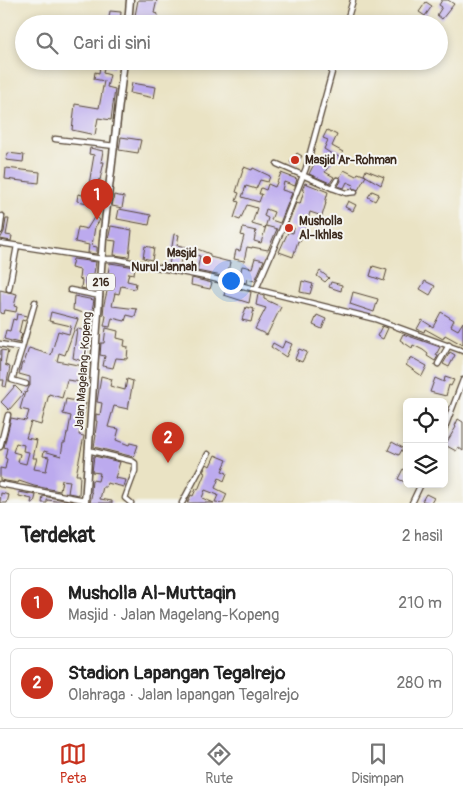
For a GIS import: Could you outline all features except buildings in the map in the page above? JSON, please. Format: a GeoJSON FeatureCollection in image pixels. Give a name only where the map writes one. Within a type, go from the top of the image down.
{"type":"FeatureCollection","features":[{"type":"Feature","properties":{"kind":"main road"},"geometry":{"type":"LineString","coordinates":[[129,15],[130,0]]}},
{"type":"Feature","properties":{"kind":"main road","name":"Jalan Magelang-Kopeng"},"geometry":{"type":"LineString","coordinates":[[85,502],[102,259],[123,70]]}},
{"type":"Feature","properties":{"kind":"street"},"geometry":{"type":"LineString","coordinates":[[349,15],[353,0]]}},
{"type":"Feature","properties":{"kind":"street"},"geometry":{"type":"LineString","coordinates":[[256,289],[303,176],[332,70]]}},
{"type":"Feature","properties":{"kind":"street"},"geometry":{"type":"LineString","coordinates":[[55,139],[115,146]]}},
{"type":"Feature","properties":{"kind":"street"},"geometry":{"type":"LineString","coordinates":[[277,164],[332,188],[346,193],[355,192]]}},
{"type":"Feature","properties":{"kind":"street"},"geometry":{"type":"LineString","coordinates":[[332,188],[337,180]]}},
{"type":"Feature","properties":{"kind":"street"},"geometry":{"type":"LineString","coordinates":[[0,231],[2,216]]}},
{"type":"Feature","properties":{"kind":"street"},"geometry":{"type":"LineString","coordinates":[[0,243],[102,259],[116,259],[211,278],[375,319],[462,349]]}},
{"type":"Feature","properties":{"kind":"street"},"geometry":{"type":"LineString","coordinates":[[8,289],[17,246]]}},
{"type":"Feature","properties":{"kind":"street"},"geometry":{"type":"LineString","coordinates":[[70,290],[100,296]]}},
{"type":"Feature","properties":{"kind":"street"},"geometry":{"type":"LineString","coordinates":[[26,384],[12,380],[35,302]]}},
{"type":"Feature","properties":{"kind":"street"},"geometry":{"type":"LineString","coordinates":[[0,344],[22,348]]}},
{"type":"Feature","properties":{"kind":"street"},"geometry":{"type":"LineString","coordinates":[[438,364],[449,345]]}},
{"type":"Feature","properties":{"kind":"street"},"geometry":{"type":"LineString","coordinates":[[448,419],[463,380]]}},
{"type":"Feature","properties":{"kind":"street"},"geometry":{"type":"LineString","coordinates":[[0,447],[8,415]]}},
{"type":"Feature","properties":{"kind":"street"},"geometry":{"type":"LineString","coordinates":[[88,450],[134,463],[135,471],[125,498],[130,503]]}},
{"type":"Feature","properties":{"kind":"street"},"geometry":{"type":"LineString","coordinates":[[182,503],[208,454]]}},
{"type":"Feature","properties":{"kind":"street"},"geometry":{"type":"LineString","coordinates":[[0,484],[85,502]]}},
{"type":"Feature","properties":{"kind":"street"},"geometry":{"type":"LineString","coordinates":[[412,503],[419,488]]}},
{"type":"Feature","properties":{"kind":"place","name":"Masjid Ar-Rohman"},"geometry":{"type":"Point","coordinates":[295,160]}},
{"type":"Feature","properties":{"kind":"place","name":"Musholla Al-Muttaqin"},"geometry":{"type":"Point","coordinates":[97,220]}},
{"type":"Feature","properties":{"kind":"place","name":"Musholla Al-Ikhlas"},"geometry":{"type":"Point","coordinates":[289,228]}},
{"type":"Feature","properties":{"kind":"place","name":"Masjid Nurul Jannah"},"geometry":{"type":"Point","coordinates":[207,260]}},
{"type":"Feature","properties":{"kind":"place","name":"Stadion Lapangan Tegalrejo"},"geometry":{"type":"Point","coordinates":[168,463]}}]}
